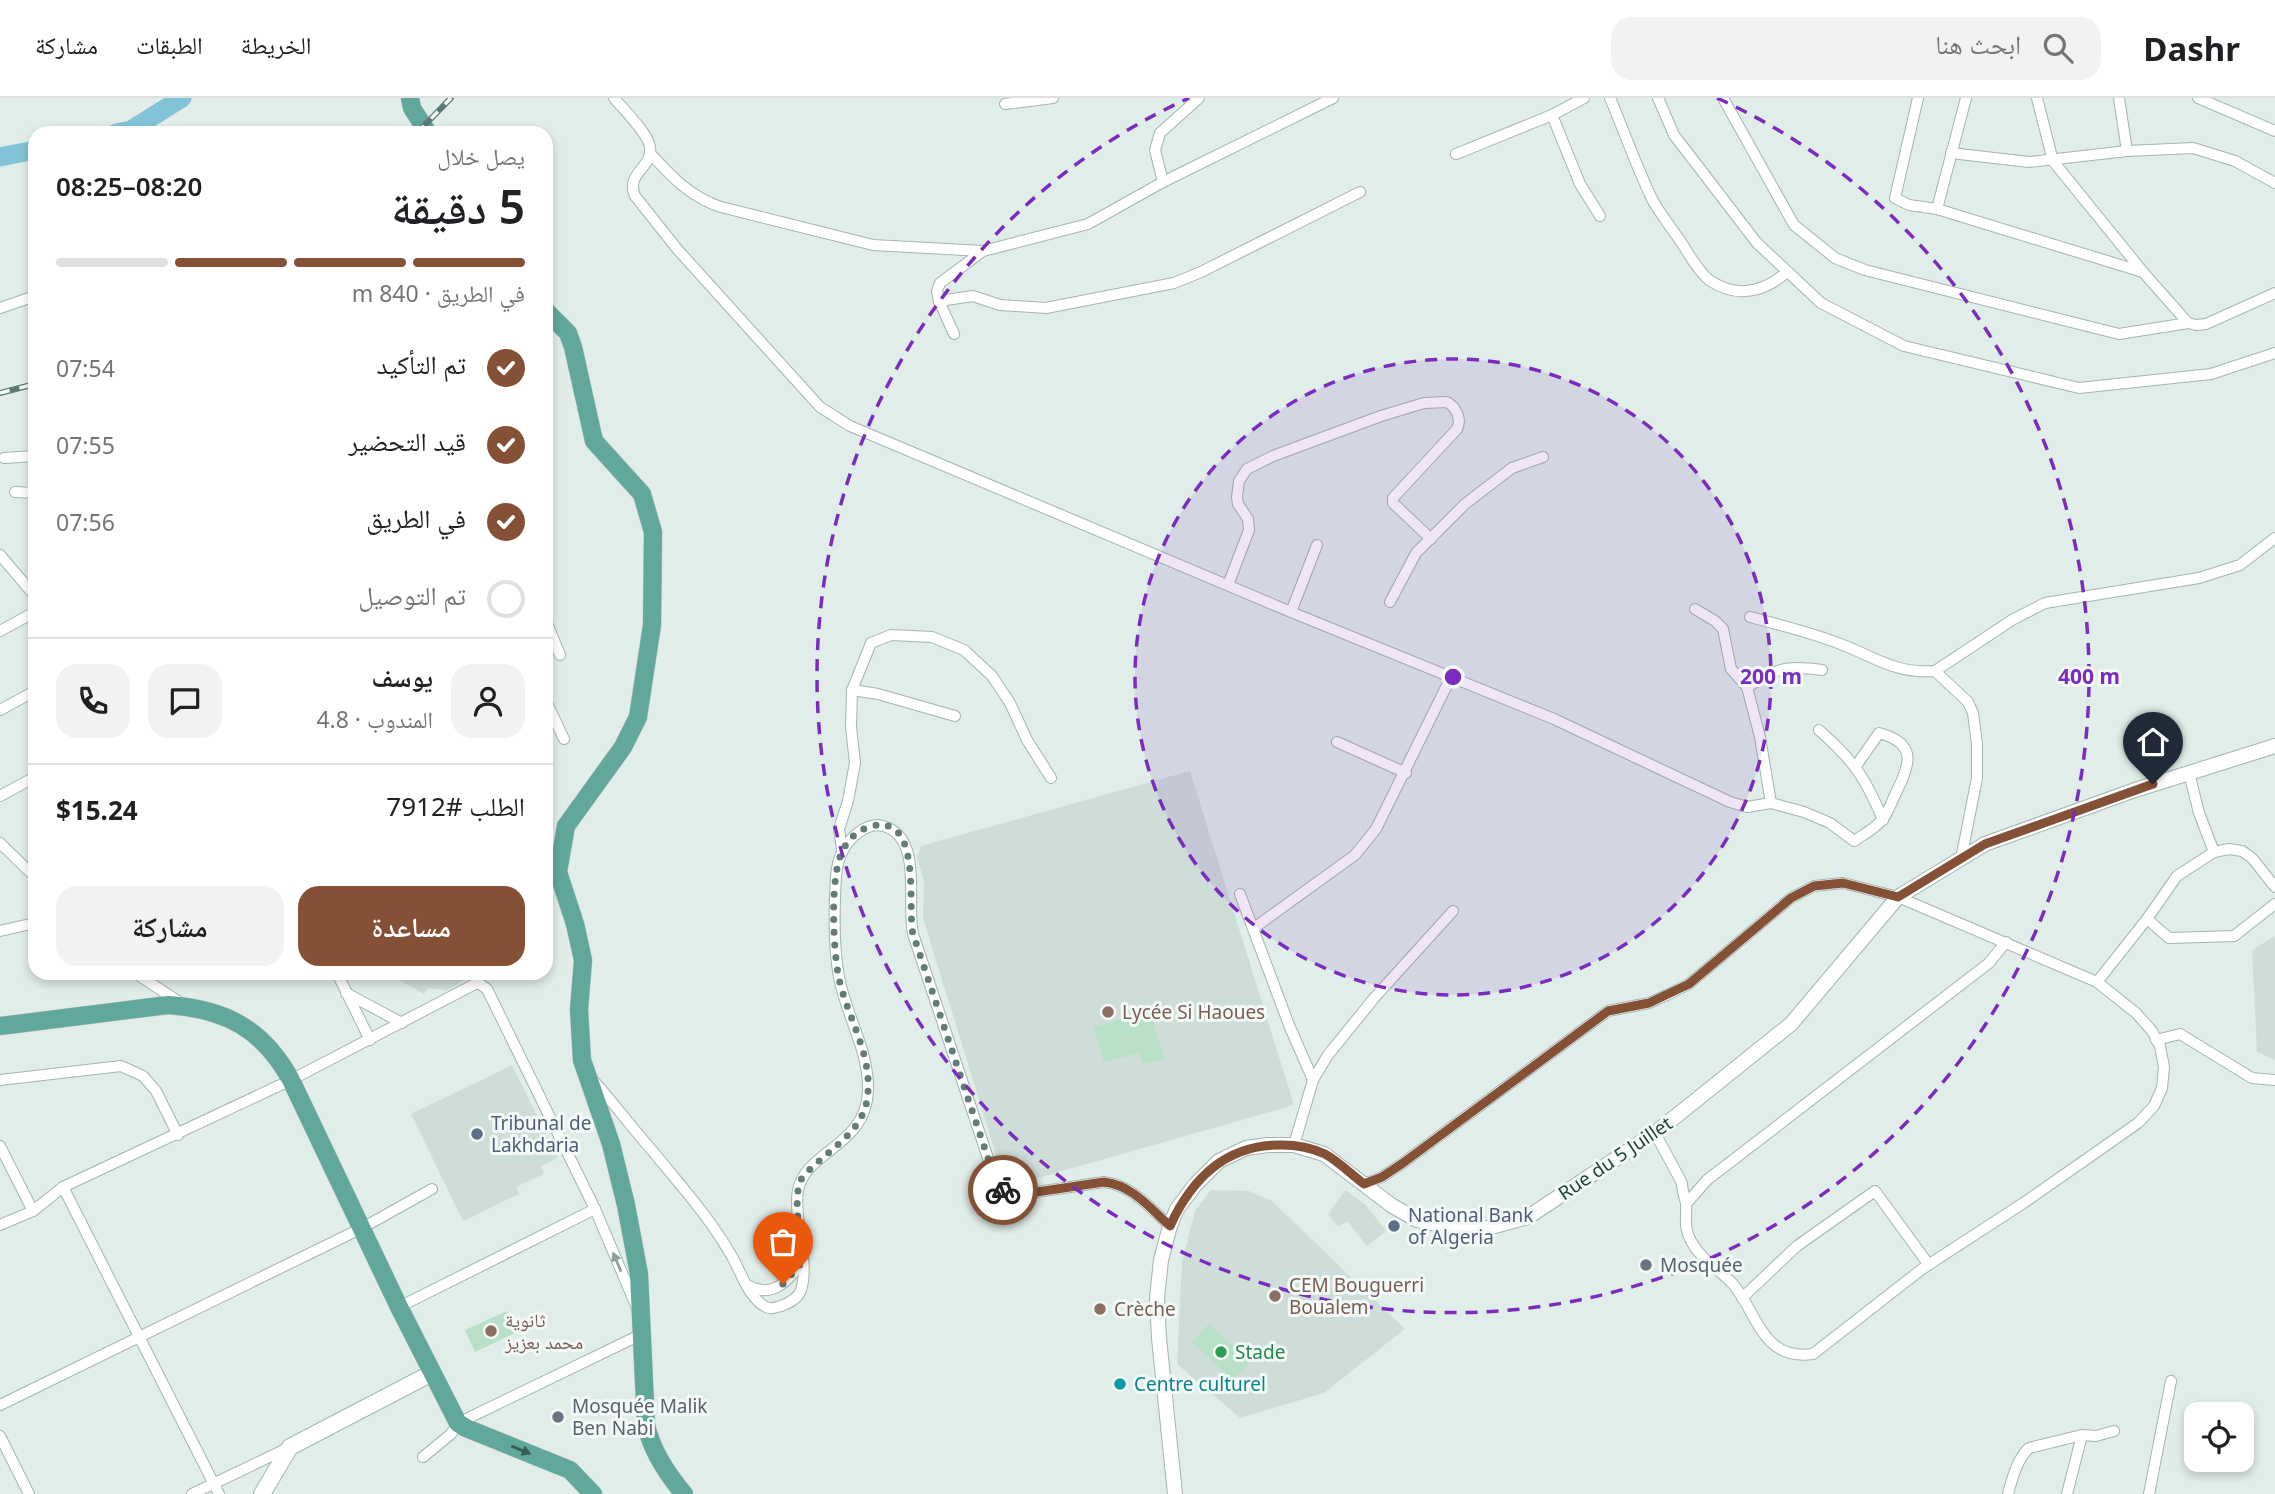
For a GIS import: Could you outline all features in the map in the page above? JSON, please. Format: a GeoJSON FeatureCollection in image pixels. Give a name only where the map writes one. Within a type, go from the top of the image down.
{"type":"FeatureCollection","features":[{"type":"Feature","properties":{"kind":"main road"},"geometry":{"type":"LineString","coordinates":[[410,98],[412,108],[422,126]]}},
{"type":"Feature","properties":{"kind":"main road"},"geometry":{"type":"LineString","coordinates":[[553,318],[568,333],[573,347],[594,441],[642,494],[653,532],[652,625],[638,717],[623,747],[566,825],[558,872],[575,924],[583,960],[579,1010],[582,1060],[611,1144],[639,1274],[646,1425],[650,1443],[684,1494]]}},
{"type":"Feature","properties":{"kind":"main road"},"geometry":{"type":"LineString","coordinates":[[0,1026],[147,1006],[186,1006],[220,1013],[243,1025],[271,1049],[291,1080],[399,1307],[458,1423],[570,1470],[593,1494]]}},
{"type":"Feature","properties":{"kind":"main road"},"geometry":{"type":"LineString","coordinates":[[262,1494],[290,1447],[432,1373]]}},
{"type":"Feature","properties":{"kind":"street"},"geometry":{"type":"LineString","coordinates":[[614,98],[645,136],[650,153],[698,198],[721,207],[873,245],[983,251],[1088,224],[1163,182],[1333,98]]}},
{"type":"Feature","properties":{"kind":"street"},"geometry":{"type":"LineString","coordinates":[[1005,104],[1053,98]]}},
{"type":"Feature","properties":{"kind":"street"},"geometry":{"type":"LineString","coordinates":[[1163,182],[1155,150],[1160,133],[1199,98]]}},
{"type":"Feature","properties":{"kind":"street"},"geometry":{"type":"LineString","coordinates":[[1456,154],[1552,115],[1584,98]]}},
{"type":"Feature","properties":{"kind":"street"},"geometry":{"type":"LineString","coordinates":[[1610,98],[1651,198],[1694,263],[1709,279],[1723,287],[1739,291],[1758,290],[1773,284],[1787,272]]}},
{"type":"Feature","properties":{"kind":"street"},"geometry":{"type":"LineString","coordinates":[[1658,98],[1674,135],[1757,243],[1821,303],[1904,346],[2079,388],[2211,374],[2275,352]]}},
{"type":"Feature","properties":{"kind":"street"},"geometry":{"type":"LineString","coordinates":[[1723,98],[1794,225],[1835,258],[1865,270],[2119,334],[2188,323],[2206,324],[2275,293]]}},
{"type":"Feature","properties":{"kind":"street"},"geometry":{"type":"LineString","coordinates":[[1918,98],[1895,198],[1909,205],[1937,209],[2143,272]]}},
{"type":"Feature","properties":{"kind":"street"},"geometry":{"type":"LineString","coordinates":[[1937,209],[1966,98]]}},
{"type":"Feature","properties":{"kind":"street"},"geometry":{"type":"LineString","coordinates":[[2037,98],[2053,160],[2143,272],[2188,323]]}},
{"type":"Feature","properties":{"kind":"street"},"geometry":{"type":"LineString","coordinates":[[2119,98],[2127,151]]}},
{"type":"Feature","properties":{"kind":"street"},"geometry":{"type":"LineString","coordinates":[[2198,98],[2275,131]]}},
{"type":"Feature","properties":{"kind":"street"},"geometry":{"type":"LineString","coordinates":[[1552,115],[1580,184],[1600,216]]}},
{"type":"Feature","properties":{"kind":"street"},"geometry":{"type":"LineString","coordinates":[[1951,153],[2029,162],[2127,151],[2193,148],[2235,161],[2275,183]]}},
{"type":"Feature","properties":{"kind":"street"},"geometry":{"type":"LineString","coordinates":[[650,153],[646,163],[633,178],[632,190],[635,196],[678,250],[820,407],[850,426],[1291,612],[1554,719],[1730,802],[1747,807],[1771,803],[1804,812],[1830,823],[1854,841],[1883,820],[1905,776],[1906,749],[1898,738],[1879,733],[1856,766]]}},
{"type":"Feature","properties":{"kind":"street"},"geometry":{"type":"LineString","coordinates":[[939,301],[973,296],[1000,305],[1046,308],[1174,283],[1360,192]]}},
{"type":"Feature","properties":{"kind":"street"},"geometry":{"type":"LineString","coordinates":[[954,334],[939,301],[937,291],[940,282],[983,251]]}},
{"type":"Feature","properties":{"kind":"street"},"geometry":{"type":"LineString","coordinates":[[0,308],[28,298]]}},
{"type":"Feature","properties":{"kind":"street"},"geometry":{"type":"LineString","coordinates":[[1228,585],[1249,530],[1248,519],[1238,505],[1237,497],[1239,481],[1247,469],[1273,456],[1381,416],[1424,403],[1447,402],[1456,412],[1460,424],[1393,498],[1393,503],[1431,539]]}},
{"type":"Feature","properties":{"kind":"street"},"geometry":{"type":"LineString","coordinates":[[4,458],[28,456]]}},
{"type":"Feature","properties":{"kind":"street"},"geometry":{"type":"LineString","coordinates":[[1390,602],[1409,562],[1465,504],[1499,477],[1528,461],[1543,457]]}},
{"type":"Feature","properties":{"kind":"street"},"geometry":{"type":"LineString","coordinates":[[15,492],[28,493]]}},
{"type":"Feature","properties":{"kind":"street"},"geometry":{"type":"LineString","coordinates":[[1750,617],[1843,645],[1906,671],[1935,671],[2012,620],[2045,603],[2199,578],[2239,565],[2275,538]]}},
{"type":"Feature","properties":{"kind":"street"},"geometry":{"type":"LineString","coordinates":[[1291,612],[1317,545]]}},
{"type":"Feature","properties":{"kind":"street"},"geometry":{"type":"LineString","coordinates":[[0,555],[28,588]]}},
{"type":"Feature","properties":{"kind":"street"},"geometry":{"type":"LineString","coordinates":[[1695,609],[1723,629],[1731,669],[1747,687],[1760,737],[1771,803]]}},
{"type":"Feature","properties":{"kind":"street"},"geometry":{"type":"LineString","coordinates":[[0,631],[28,615]]}},
{"type":"Feature","properties":{"kind":"street"},"geometry":{"type":"LineString","coordinates":[[842,849],[839,829],[848,802],[855,763],[851,727],[852,690],[871,643],[891,635],[932,637],[964,650],[992,676],[1051,778]]}},
{"type":"Feature","properties":{"kind":"street"},"geometry":{"type":"LineString","coordinates":[[553,638],[560,656]]}},
{"type":"Feature","properties":{"kind":"street"},"geometry":{"type":"LineString","coordinates":[[1747,687],[1776,670],[1789,666],[1822,670]]}},
{"type":"Feature","properties":{"kind":"street"},"geometry":{"type":"LineString","coordinates":[[1935,671],[1968,702],[1973,713],[1977,778],[1961,859]]}},
{"type":"Feature","properties":{"kind":"street"},"geometry":{"type":"LineString","coordinates":[[1254,928],[1355,855],[1376,829],[1406,773],[1451,677]]}},
{"type":"Feature","properties":{"kind":"street"},"geometry":{"type":"LineString","coordinates":[[852,690],[878,694],[955,716]]}},
{"type":"Feature","properties":{"kind":"street"},"geometry":{"type":"LineString","coordinates":[[0,710],[28,695]]}},
{"type":"Feature","properties":{"kind":"street"},"geometry":{"type":"LineString","coordinates":[[553,716],[564,739]]}},
{"type":"Feature","properties":{"kind":"street"},"geometry":{"type":"LineString","coordinates":[[1819,730],[1856,766],[1871,790],[1883,820]]}},
{"type":"Feature","properties":{"kind":"street"},"geometry":{"type":"LineString","coordinates":[[1337,742],[1406,773]]}},
{"type":"Feature","properties":{"kind":"street","name":"Rue du 5 Juillet"},"geometry":{"type":"LineString","coordinates":[[1175,1494],[1157,1298],[1161,1260],[1177,1209],[1195,1185],[1219,1161],[1246,1148],[1294,1145],[1324,1154],[1391,1205],[1417,1220],[1448,1227],[1484,1229],[1528,1217],[1654,1133],[1791,1024],[1898,897],[1985,844],[2135,790],[2275,746]]}},
{"type":"Feature","properties":{"kind":"street"},"geometry":{"type":"LineString","coordinates":[[2189,773],[2199,813],[2214,852]]}},
{"type":"Feature","properties":{"kind":"street"},"geometry":{"type":"LineString","coordinates":[[0,796],[28,781]]}},
{"type":"Feature","properties":{"kind":"street"},"geometry":{"type":"LineString","coordinates":[[585,1071],[714,1225],[746,1285],[765,1307],[772,1309],[791,1302],[802,1289],[803,1261],[797,1193],[801,1179],[858,1125],[868,1091],[865,1061],[839,976],[834,930],[836,869],[842,849],[864,828],[878,825],[891,828],[901,836],[907,847],[913,934],[996,1182],[1002,1190],[1016,1195],[1104,1182],[1116,1184],[1129,1189],[1170,1226]]}},
{"type":"Feature","properties":{"kind":"street"},"geometry":{"type":"LineString","coordinates":[[0,844],[28,870]]}},
{"type":"Feature","properties":{"kind":"street"},"geometry":{"type":"LineString","coordinates":[[2097,982],[2147,919],[2176,876],[2214,852],[2229,849],[2242,851],[2252,858],[2275,887]]}},
{"type":"Feature","properties":{"kind":"street"},"geometry":{"type":"LineString","coordinates":[[1364,1184],[1382,1177],[1403,1163],[1608,1011],[1649,1003],[1689,984],[1791,898],[1814,886],[1843,883],[1898,897],[2097,982],[2136,1013],[2156,1040],[2164,1067],[2162,1088],[2154,1106],[2138,1123],[1929,1265],[1812,1354],[1800,1356],[1785,1352],[1770,1342],[1732,1283],[1699,1254],[1684,1225],[1686,1204],[1682,1183],[1654,1133]]}},
{"type":"Feature","properties":{"kind":"street"},"geometry":{"type":"LineString","coordinates":[[1240,894],[1289,1025],[1313,1080]]}},
{"type":"Feature","properties":{"kind":"street"},"geometry":{"type":"LineString","coordinates":[[2147,919],[2169,938],[2234,936],[2275,904]]}},
{"type":"Feature","properties":{"kind":"street"},"geometry":{"type":"LineString","coordinates":[[1294,1145],[1313,1080],[1328,1055],[1453,911]]}},
{"type":"Feature","properties":{"kind":"street"},"geometry":{"type":"LineString","coordinates":[[0,930],[28,924]]}},
{"type":"Feature","properties":{"kind":"street"},"geometry":{"type":"LineString","coordinates":[[1686,1204],[1707,1180],[1989,963],[2006,942]]}},
{"type":"Feature","properties":{"kind":"street"},"geometry":{"type":"LineString","coordinates":[[146,980],[186,1006]]}},
{"type":"Feature","properties":{"kind":"street"},"geometry":{"type":"LineString","coordinates":[[340,980],[370,1040]]}},
{"type":"Feature","properties":{"kind":"street"},"geometry":{"type":"LineString","coordinates":[[0,1226],[33,1211],[63,1187],[291,1080],[475,984],[480,984],[487,989],[595,1209],[640,1315]]}},
{"type":"Feature","properties":{"kind":"street"},"geometry":{"type":"LineString","coordinates":[[346,993],[402,1023]]}},
{"type":"Feature","properties":{"kind":"street"},"geometry":{"type":"LineString","coordinates":[[2156,1040],[2180,1034],[2252,1078],[2275,1080]]}},
{"type":"Feature","properties":{"kind":"street"},"geometry":{"type":"LineString","coordinates":[[0,1080],[121,1066],[143,1076],[156,1091],[177,1135]]}},
{"type":"Feature","properties":{"kind":"street"},"geometry":{"type":"LineString","coordinates":[[0,1146],[33,1211]]}},
{"type":"Feature","properties":{"kind":"street"},"geometry":{"type":"LineString","coordinates":[[63,1187],[216,1489]]}},
{"type":"Feature","properties":{"kind":"street"},"geometry":{"type":"LineString","coordinates":[[0,1405],[362,1228],[432,1189]]}},
{"type":"Feature","properties":{"kind":"street"},"geometry":{"type":"LineString","coordinates":[[1742,1298],[1797,1245],[1875,1191],[1929,1265]]}},
{"type":"Feature","properties":{"kind":"street"},"geometry":{"type":"LineString","coordinates":[[399,1307],[595,1209]]}},
{"type":"Feature","properties":{"kind":"street"},"geometry":{"type":"LineString","coordinates":[[746,1285],[757,1291],[767,1292],[783,1284],[803,1261]]}},
{"type":"Feature","properties":{"kind":"street"},"geometry":{"type":"LineString","coordinates":[[423,1457],[453,1432],[458,1423],[640,1335]]}},
{"type":"Feature","properties":{"kind":"street"},"geometry":{"type":"LineString","coordinates":[[2149,1494],[2171,1381]]}},
{"type":"Feature","properties":{"kind":"street"},"geometry":{"type":"LineString","coordinates":[[2008,1494],[2013,1476],[2024,1452],[2029,1448],[2082,1435],[2096,1436],[2114,1431]]}},
{"type":"Feature","properties":{"kind":"street"},"geometry":{"type":"LineString","coordinates":[[2067,1494],[2082,1435]]}},
{"type":"Feature","properties":{"kind":"street"},"geometry":{"type":"LineString","coordinates":[[0,1436],[29,1494]]}},
{"type":"Feature","properties":{"kind":"street"},"geometry":{"type":"LineString","coordinates":[[192,1494],[216,1489],[290,1447]]}},
{"type":"Feature","properties":{"kind":"shaded area","name":"Lycée Si Haoues"},"geometry":{"type":"Polygon","coordinates":[[[1190,771],[1294,1105],[1027,1181],[1000,1168],[923,918],[924,882],[917,857],[921,846],[1190,771]]]}},
{"type":"Feature","properties":{"kind":"shaded area"},"geometry":{"type":"Polygon","coordinates":[[[2275,936],[2275,1060],[2257,1052],[2252,950],[2275,936]]]}},
{"type":"Feature","properties":{"kind":"shaded area"},"geometry":{"type":"Polygon","coordinates":[[[399,980],[465,980],[447,990],[429,988],[424,994],[399,980]]]}},
{"type":"Feature","properties":{"kind":"shaded area"},"geometry":{"type":"Polygon","coordinates":[[[512,1065],[558,1158],[541,1166],[544,1174],[516,1187],[519,1194],[463,1221],[411,1114],[512,1065]]]}},
{"type":"Feature","properties":{"kind":"shaded area","name":"CEM Bouguerri Boualem"},"geometry":{"type":"Polygon","coordinates":[[[1211,1190],[1249,1191],[1272,1201],[1405,1329],[1324,1393],[1240,1418],[1177,1364],[1182,1263],[1195,1211],[1211,1190]]]}},
{"type":"Feature","properties":{"kind":"shaded area"},"geometry":{"type":"Polygon","coordinates":[[[1345,1190],[1365,1204],[1386,1231],[1367,1246],[1347,1221],[1338,1227],[1328,1214],[1345,1190]]]}},
{"type":"Feature","properties":{"kind":"green space"},"geometry":{"type":"Polygon","coordinates":[[[1150,1011],[1164,1059],[1143,1064],[1139,1053],[1104,1062],[1093,1027],[1150,1011]]]}},
{"type":"Feature","properties":{"kind":"green space"},"geometry":{"type":"Polygon","coordinates":[[[507,1311],[517,1332],[475,1352],[465,1330],[507,1311]]]}},
{"type":"Feature","properties":{"kind":"green space","name":"Stade"},"geometry":{"type":"Polygon","coordinates":[[[1209,1324],[1250,1362],[1233,1380],[1192,1342],[1209,1324]]]}},
{"type":"Feature","properties":{"kind":"waterway"},"geometry":{"type":"LineString","coordinates":[[137,126],[182,98]]}},
{"type":"Feature","properties":{"kind":"waterway"},"geometry":{"type":"LineString","coordinates":[[0,157],[28,151]]}},
{"type":"Feature","properties":{"kind":"railway"},"geometry":{"type":"LineString","coordinates":[[424,126],[451,98]]}},
{"type":"Feature","properties":{"kind":"railway"},"geometry":{"type":"LineString","coordinates":[[0,393],[28,386]]}},
{"type":"Feature","properties":{"kind":"way so far"},"geometry":{"type":"LineString","coordinates":[[783,1284],[803,1261],[797,1193],[801,1179],[858,1125],[868,1091],[865,1061],[842,991],[834,930],[836,869],[842,849],[864,828],[878,825],[891,828],[901,836],[907,847],[913,934],[996,1182],[1003,1190]]}},
{"type":"Feature","properties":{"kind":"place","name":"Lycée Si Haoues"},"geometry":{"type":"Point","coordinates":[1108,1012]}},
{"type":"Feature","properties":{"kind":"place","name":"Tribunal de Lakhdaria"},"geometry":{"type":"Point","coordinates":[477,1134]}},
{"type":"Feature","properties":{"kind":"place","name":"National Bank of Algeria"},"geometry":{"type":"Point","coordinates":[1394,1226]}},
{"type":"Feature","properties":{"kind":"place","name":"Mosquée"},"geometry":{"type":"Point","coordinates":[1646,1265]}},
{"type":"Feature","properties":{"kind":"place","name":"CEM Bouguerri Boualem"},"geometry":{"type":"Point","coordinates":[1275,1296]}},
{"type":"Feature","properties":{"kind":"place","name":"Crèche"},"geometry":{"type":"Point","coordinates":[1100,1309]}},
{"type":"Feature","properties":{"kind":"place","name":"ثانوية محمد بعزيز"},"geometry":{"type":"Point","coordinates":[491,1331]}},
{"type":"Feature","properties":{"kind":"place","name":"Stade"},"geometry":{"type":"Point","coordinates":[1221,1352]}},
{"type":"Feature","properties":{"kind":"place","name":"Centre culturel"},"geometry":{"type":"Point","coordinates":[1120,1384]}},
{"type":"Feature","properties":{"kind":"place","name":"Mosquée Malik Ben Nabi"},"geometry":{"type":"Point","coordinates":[558,1417]}},
{"type":"Feature","properties":{"kind":"route"},"geometry":{"type":"LineString","coordinates":[[1003,1190],[1016,1195],[1104,1182],[1116,1184],[1129,1189],[1170,1226],[1177,1209],[1195,1185],[1219,1161],[1246,1148],[1268,1145],[1294,1145],[1324,1154],[1364,1184],[1382,1177],[1403,1163],[1608,1011],[1649,1003],[1689,984],[1791,898],[1814,886],[1843,883],[1898,897],[1985,844],[2153,784]]}}]}
